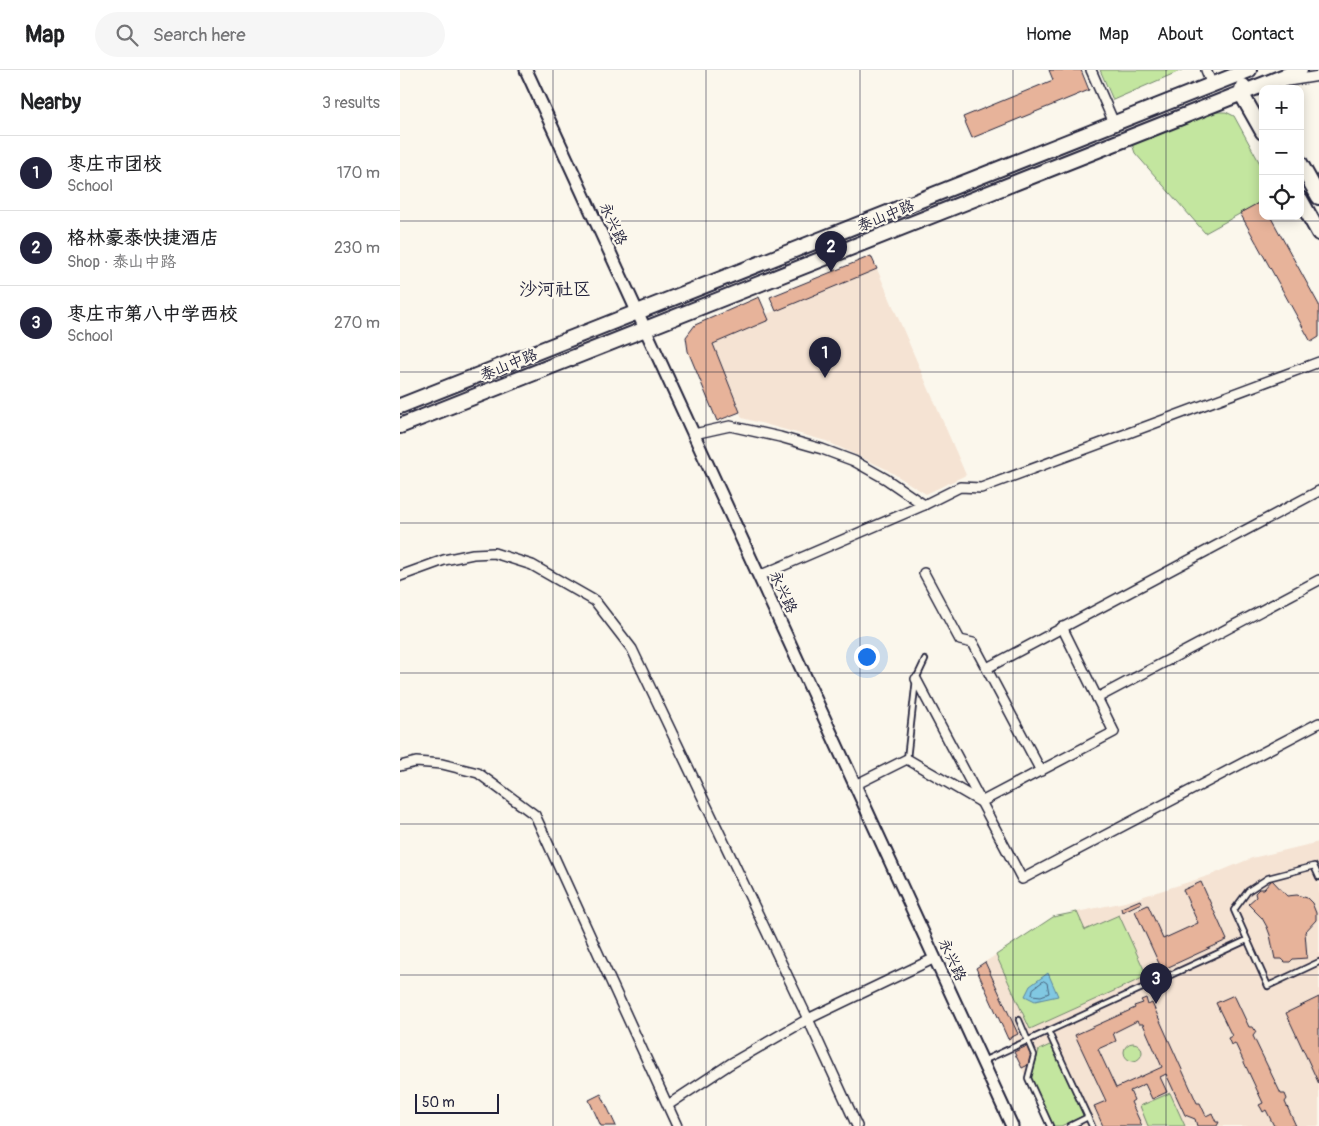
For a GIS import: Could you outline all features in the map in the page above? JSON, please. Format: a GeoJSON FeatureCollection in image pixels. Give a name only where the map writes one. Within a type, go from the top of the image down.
{"type":"FeatureCollection","features":[{"type":"Feature","properties":{"kind":"main road","name":"泰山中路"},"geometry":{"type":"LineString","coordinates":[[400,406],[1247,70]]}},
{"type":"Feature","properties":{"kind":"main road"},"geometry":{"type":"LineString","coordinates":[[1247,70],[1259,88]]}},
{"type":"Feature","properties":{"kind":"main road"},"geometry":{"type":"LineString","coordinates":[[1247,70],[1241,93],[1262,130]]}},
{"type":"Feature","properties":{"kind":"main road","name":"泰山中路"},"geometry":{"type":"LineString","coordinates":[[1272,85],[1300,70]]}},
{"type":"Feature","properties":{"kind":"main road","name":"泰山中路"},"geometry":{"type":"LineString","coordinates":[[400,426],[1241,93],[1259,91]]}},
{"type":"Feature","properties":{"kind":"main road"},"geometry":{"type":"LineString","coordinates":[[1304,170],[1319,197]]}},
{"type":"Feature","properties":{"kind":"main road"},"geometry":{"type":"LineString","coordinates":[[1304,206],[1319,233]]}},
{"type":"Feature","properties":{"kind":"street","name":"永兴路"},"geometry":{"type":"LineString","coordinates":[[526,70],[1012,1126]]}},
{"type":"Feature","properties":{"kind":"street"},"geometry":{"type":"LineString","coordinates":[[1091,70],[1114,123]]}},
{"type":"Feature","properties":{"kind":"street"},"geometry":{"type":"LineString","coordinates":[[1206,70],[1212,84]]}},
{"type":"Feature","properties":{"kind":"street"},"geometry":{"type":"LineString","coordinates":[[1284,85],[1319,76]]}},
{"type":"Feature","properties":{"kind":"street"},"geometry":{"type":"LineString","coordinates":[[759,576],[924,505],[960,487],[981,488],[1319,362]]}},
{"type":"Feature","properties":{"kind":"street"},"geometry":{"type":"LineString","coordinates":[[694,434],[730,426],[780,436],[854,461],[886,479],[924,505]]}},
{"type":"Feature","properties":{"kind":"street"},"geometry":{"type":"LineString","coordinates":[[987,668],[1319,491]]}},
{"type":"Feature","properties":{"kind":"street"},"geometry":{"type":"LineString","coordinates":[[400,576],[444,560],[473,554],[494,553],[532,565],[595,600],[632,649],[857,1126]]}},
{"type":"Feature","properties":{"kind":"street"},"geometry":{"type":"LineString","coordinates":[[924,573],[960,640],[973,643],[1041,770]]}},
{"type":"Feature","properties":{"kind":"street"},"geometry":{"type":"LineString","coordinates":[[1097,698],[1319,580]]}},
{"type":"Feature","properties":{"kind":"street"},"geometry":{"type":"LineString","coordinates":[[981,802],[1114,732],[1062,627]]}},
{"type":"Feature","properties":{"kind":"street"},"geometry":{"type":"LineString","coordinates":[[916,679],[1022,879],[1319,723]]}},
{"type":"Feature","properties":{"kind":"street"},"geometry":{"type":"LineString","coordinates":[[855,785],[907,759],[981,802]]}},
{"type":"Feature","properties":{"kind":"street"},"geometry":{"type":"LineString","coordinates":[[400,766],[416,762],[442,764],[478,772],[535,815],[677,1126]]}},
{"type":"Feature","properties":{"kind":"street"},"geometry":{"type":"LineString","coordinates":[[668,1106],[730,1064],[808,1020],[935,958]]}},
{"type":"Feature","properties":{"kind":"lane"},"geometry":{"type":"LineString","coordinates":[[907,759],[916,679],[925,660]]}},
{"type":"Feature","properties":{"kind":"lane"},"geometry":{"type":"LineString","coordinates":[[1319,877],[1314,866],[1268,878],[1248,891],[1234,910],[1268,986],[1319,962]]}},
{"type":"Feature","properties":{"kind":"lane"},"geometry":{"type":"LineString","coordinates":[[982,1061],[1247,940]]}},
{"type":"Feature","properties":{"kind":"lane"},"geometry":{"type":"LineString","coordinates":[[1019,1020],[1034,1055],[1028,1078],[1050,1126]]}},
{"type":"Feature","properties":{"kind":"lane"},"geometry":{"type":"LineString","coordinates":[[1048,1031],[1092,1126]]}},
{"type":"Feature","properties":{"kind":"lane"},"geometry":{"type":"LineString","coordinates":[[1070,1126],[1088,1117]]}},
{"type":"Feature","properties":{"kind":"shaded area"},"geometry":{"type":"Polygon","coordinates":[[[877,269],[966,475],[926,494],[886,469],[826,441],[742,418],[713,344],[769,320],[767,314],[877,269]]]}},
{"type":"Feature","properties":{"kind":"shaded area"},"geometry":{"type":"Polygon","coordinates":[[[1319,842],[1319,1126],[1048,1126],[976,968],[1053,917],[1125,902],[1211,875],[1252,858],[1319,842]]]}},
{"type":"Feature","properties":{"kind":"green space"},"geometry":{"type":"Polygon","coordinates":[[[1100,70],[1182,70],[1113,100],[1100,70]]]}},
{"type":"Feature","properties":{"kind":"green space"},"geometry":{"type":"Polygon","coordinates":[[[1214,112],[1226,112],[1234,116],[1259,162],[1259,203],[1205,233],[1135,153],[1132,144],[1214,112]]]}},
{"type":"Feature","properties":{"kind":"green space"},"geometry":{"type":"Polygon","coordinates":[[[1077,912],[1085,930],[1119,915],[1147,976],[1030,1029],[996,955],[1053,917],[1077,912]]]}},
{"type":"Feature","properties":{"kind":"green space"},"geometry":{"type":"Polygon","coordinates":[[[1133,1043],[1141,1048],[1142,1052],[1137,1060],[1133,1061],[1125,1056],[1124,1052],[1129,1044],[1133,1043]]]}},
{"type":"Feature","properties":{"kind":"green space"},"geometry":{"type":"Polygon","coordinates":[[[1052,1044],[1085,1115],[1061,1126],[1053,1126],[1031,1078],[1039,1050],[1052,1044]]]}},
{"type":"Feature","properties":{"kind":"green space"},"geometry":{"type":"Polygon","coordinates":[[[1170,1093],[1185,1126],[1148,1126],[1140,1106],[1170,1093]]]}},
{"type":"Feature","properties":{"kind":"water"},"geometry":{"type":"Polygon","coordinates":[[[1048,973],[1058,996],[1035,1001],[1025,996],[1030,986],[1048,973]]]}},
{"type":"Feature","properties":{"kind":"building"},"geometry":{"type":"Polygon","coordinates":[[[1049,70],[1081,70],[1089,90],[972,138],[963,117],[1053,80],[1049,70]]]}},
{"type":"Feature","properties":{"kind":"building"},"geometry":{"type":"Polygon","coordinates":[[[1259,203],[1259,220],[1272,220],[1319,305],[1319,337],[1311,342],[1240,213],[1259,203]]]}},
{"type":"Feature","properties":{"kind":"building"},"geometry":{"type":"Polygon","coordinates":[[[871,256],[877,269],[776,311],[770,297],[871,256]]]}},
{"type":"Feature","properties":{"kind":"building"},"geometry":{"type":"Polygon","coordinates":[[[759,297],[769,320],[713,344],[740,412],[717,421],[688,351],[686,337],[695,325],[759,297]]]}},
{"type":"Feature","properties":{"kind":"building"},"geometry":{"type":"Polygon","coordinates":[[[1272,880],[1287,896],[1297,895],[1307,898],[1312,903],[1316,913],[1316,920],[1305,932],[1307,958],[1293,959],[1290,962],[1275,959],[1267,927],[1262,918],[1248,904],[1256,897],[1255,893],[1259,889],[1264,889],[1272,880]]]}},
{"type":"Feature","properties":{"kind":"building"},"geometry":{"type":"Polygon","coordinates":[[[1201,882],[1227,940],[1162,970],[1135,911],[1148,905],[1163,939],[1198,923],[1183,890],[1201,882]]]}},
{"type":"Feature","properties":{"kind":"building"},"geometry":{"type":"Polygon","coordinates":[[[1140,900],[1141,903],[1122,912],[1121,908],[1140,900]]]}},
{"type":"Feature","properties":{"kind":"building"},"geometry":{"type":"Polygon","coordinates":[[[985,962],[1018,1034],[1008,1039],[976,968],[985,962]]]}},
{"type":"Feature","properties":{"kind":"building"},"geometry":{"type":"Polygon","coordinates":[[[1234,995],[1249,1027],[1253,1027],[1256,1032],[1253,1036],[1281,1094],[1285,1094],[1287,1099],[1285,1102],[1296,1126],[1274,1126],[1266,1110],[1263,1112],[1259,1105],[1263,1103],[1235,1043],[1231,1045],[1228,1038],[1232,1036],[1216,1003],[1234,995]]]}},
{"type":"Feature","properties":{"kind":"building"},"geometry":{"type":"Polygon","coordinates":[[[1319,997],[1319,1084],[1286,1013],[1319,997]]]}},
{"type":"Feature","properties":{"kind":"building"},"geometry":{"type":"Polygon","coordinates":[[[1146,998],[1148,1005],[1152,1003],[1197,1103],[1200,1103],[1206,1116],[1212,1113],[1216,1122],[1219,1122],[1217,1126],[1197,1126],[1195,1119],[1185,1115],[1166,1074],[1160,1077],[1167,1092],[1152,1099],[1145,1084],[1130,1091],[1134,1100],[1131,1102],[1142,1126],[1103,1126],[1094,1106],[1106,1101],[1075,1035],[1135,1008],[1134,1006],[1143,1003],[1141,1000],[1146,998]],[[1137,1021],[1113,1033],[1116,1041],[1098,1049],[1116,1088],[1162,1067],[1143,1024],[1139,1024],[1137,1021]]]}},
{"type":"Feature","properties":{"kind":"building"},"geometry":{"type":"Polygon","coordinates":[[[1027,1046],[1032,1056],[1028,1065],[1022,1068],[1014,1052],[1027,1046]]]}},
{"type":"Feature","properties":{"kind":"building"},"geometry":{"type":"Polygon","coordinates":[[[601,1094],[616,1126],[601,1126],[589,1100],[601,1094]]]}},
{"type":"Feature","properties":{"kind":"place","name":"格林豪泰快捷酒店"},"geometry":{"type":"Point","coordinates":[831,272]}},
{"type":"Feature","properties":{"kind":"place","name":"枣庄市团校"},"geometry":{"type":"Point","coordinates":[825,378]}},
{"type":"Feature","properties":{"kind":"place","name":"枣庄市第八中学西校"},"geometry":{"type":"Point","coordinates":[1156,1004]}},
{"type":"Feature","properties":{"kind":"district","name":"沙河社区"},"geometry":{"type":"Point","coordinates":[555,289]}}]}
